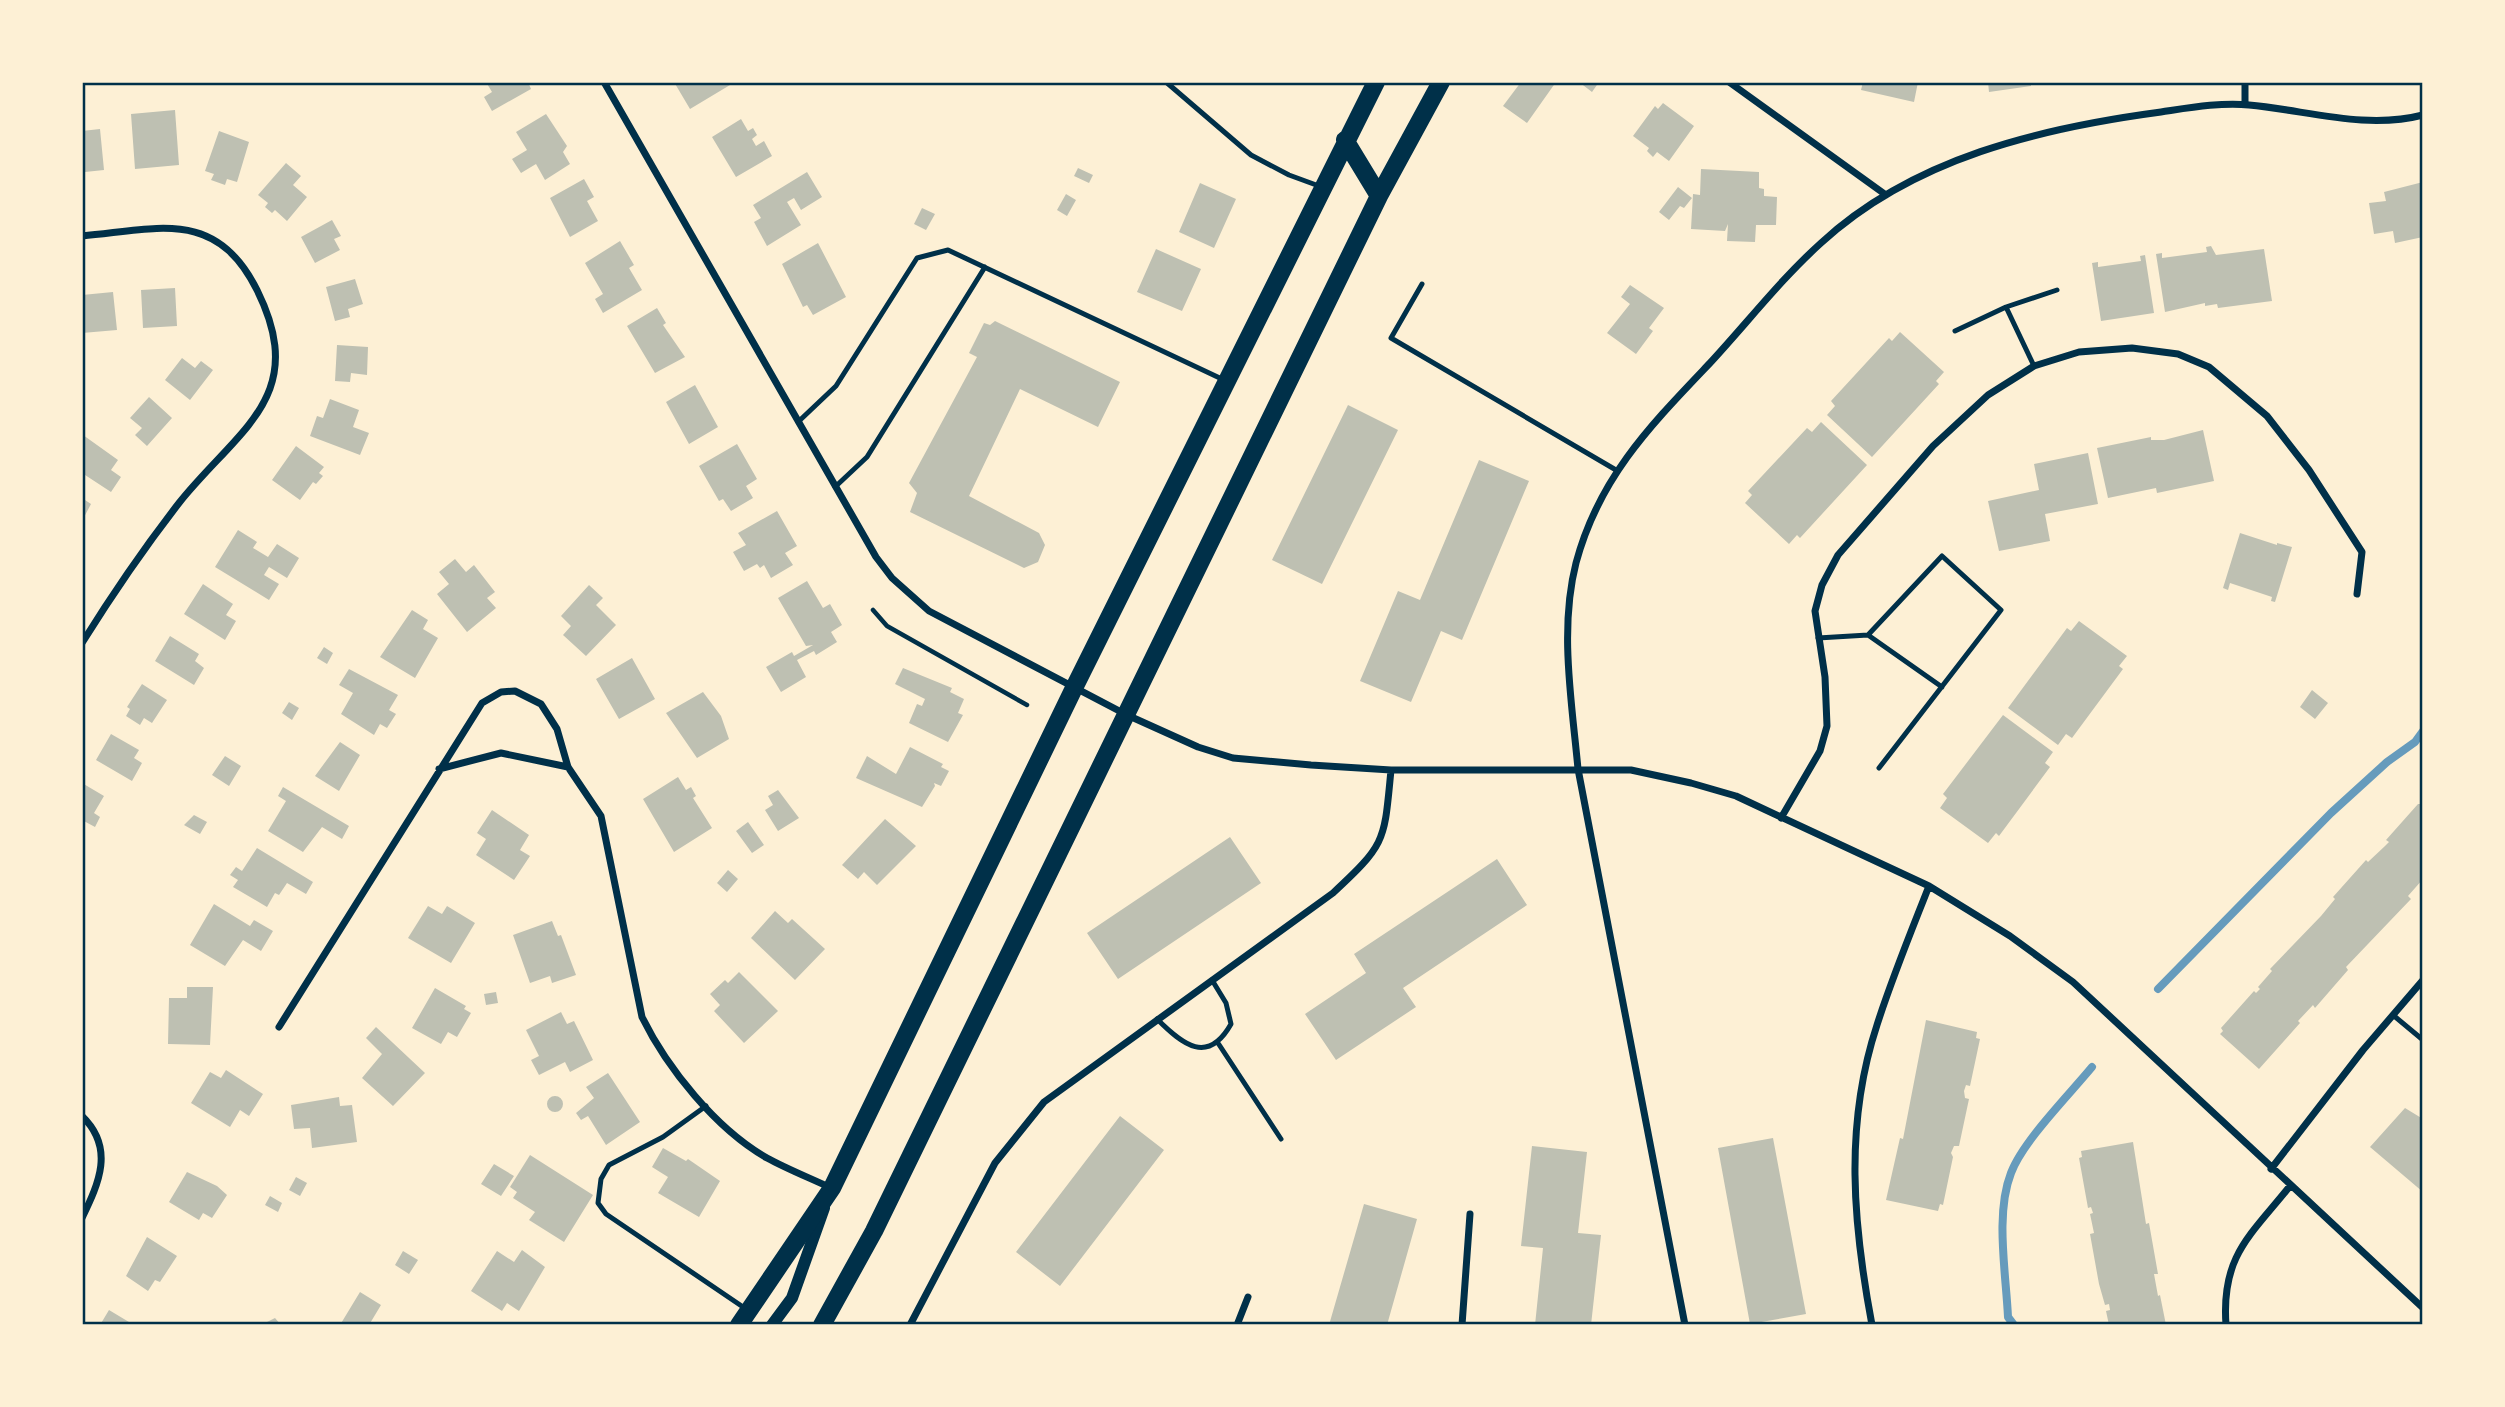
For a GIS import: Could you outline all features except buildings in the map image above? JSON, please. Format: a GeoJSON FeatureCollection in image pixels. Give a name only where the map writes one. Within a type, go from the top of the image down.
{"type":"FeatureCollection","features":[{"type":"Feature","properties":{"kind":"main road"},"geometry":{"type":"LineString","coordinates":[[744,1318],[831,1188],[1075,686],[1376,82]]}},
{"type":"Feature","properties":{"kind":"main road"},"geometry":{"type":"LineString","coordinates":[[822,1325],[874,1231],[1379,196],[1441,82]]}},
{"type":"Feature","properties":{"kind":"main road"},"geometry":{"type":"LineString","coordinates":[[1345,140],[1379,196]]}},
{"type":"Feature","properties":{"kind":"street"},"geometry":{"type":"LineString","coordinates":[[604,82],[876,557],[911,596],[929,611],[1127,715],[1198,747],[1233,758],[1391,770],[1630,770],[1736,796],[1929,886],[2010,936],[2073,982],[2423,1308]]}},
{"type":"Feature","properties":{"kind":"street"},"geometry":{"type":"LineString","coordinates":[[1728,82],[1886,195]]}},
{"type":"Feature","properties":{"kind":"street"},"geometry":{"type":"LineString","coordinates":[[2245,82],[2245,104]]}},
{"type":"Feature","properties":{"kind":"street"},"geometry":{"type":"LineString","coordinates":[[1685,1325],[1578,769],[1570,679],[1569,600],[1592,511],[1616,470],[1678,396],[1822,242],[1886,195],[1948,162],[2015,141],[2086,124],[2163,112],[2245,104],[2383,121],[2423,115]]}},
{"type":"Feature","properties":{"kind":"street"},"geometry":{"type":"LineString","coordinates":[[82,236],[184,229],[217,240],[236,254],[248,272],[268,315],[276,343],[271,387],[259,414],[181,501],[137,559],[82,643]]}},
{"type":"Feature","properties":{"kind":"street"},"geometry":{"type":"LineString","coordinates":[[1781,818],[1820,751],[1827,726],[1825,677],[1815,611],[1822,585],[1853,536],[1933,446],[1988,395],[2035,366],[2079,352],[2132,348],[2178,354],[2210,367],[2267,416],[2309,470],[2362,552],[2357,594]]}},
{"type":"Feature","properties":{"kind":"street"},"geometry":{"type":"LineString","coordinates":[[279,1027],[482,703],[501,692],[514,691],[541,704],[557,729],[569,767],[601,816],[642,1017],[657,1047],[706,1106],[765,1157],[831,1188],[792,1298],[772,1325]]}},
{"type":"Feature","properties":{"kind":"street"},"geometry":{"type":"LineString","coordinates":[[439,769],[501,753],[569,767]]}},
{"type":"Feature","properties":{"kind":"street"},"geometry":{"type":"LineString","coordinates":[[910,1325],[995,1163],[1028,1119],[1069,1082],[1334,893],[1370,859],[1385,828],[1391,770]]}},
{"type":"Feature","properties":{"kind":"street"},"geometry":{"type":"LineString","coordinates":[[1872,1325],[1857,1247],[1854,1176],[1857,1133],[1865,1074],[1876,1027],[1929,886]]}},
{"type":"Feature","properties":{"kind":"street"},"geometry":{"type":"LineString","coordinates":[[2271,1169],[2423,980]]}},
{"type":"Feature","properties":{"kind":"street"},"geometry":{"type":"LineString","coordinates":[[82,1116],[100,1143],[102,1164],[96,1189],[82,1218]]}},
{"type":"Feature","properties":{"kind":"street"},"geometry":{"type":"LineString","coordinates":[[2226,1325],[2224,1294],[2235,1255],[2290,1186]]}},
{"type":"Feature","properties":{"kind":"street"},"geometry":{"type":"LineString","coordinates":[[1462,1325],[1470,1214]]}},
{"type":"Feature","properties":{"kind":"street"},"geometry":{"type":"LineString","coordinates":[[1237,1325],[1248,1297]]}},
{"type":"Feature","properties":{"kind":"lane"},"geometry":{"type":"LineString","coordinates":[[1166,82],[1251,155],[1289,175],[1322,187]]}},
{"type":"Feature","properties":{"kind":"lane"},"geometry":{"type":"LineString","coordinates":[[798,422],[836,386],[916,258],[948,250],[1226,382]]}},
{"type":"Feature","properties":{"kind":"lane"},"geometry":{"type":"LineString","coordinates":[[835,487],[867,457],[985,267]]}},
{"type":"Feature","properties":{"kind":"lane"},"geometry":{"type":"LineString","coordinates":[[1422,284],[1391,338],[1616,470]]}},
{"type":"Feature","properties":{"kind":"lane"},"geometry":{"type":"LineString","coordinates":[[1955,331],[2006,307],[2057,289]]}},
{"type":"Feature","properties":{"kind":"lane"},"geometry":{"type":"LineString","coordinates":[[2006,307],[2035,366]]}},
{"type":"Feature","properties":{"kind":"lane"},"geometry":{"type":"LineString","coordinates":[[1868,635],[1942,556],[2001,610],[1879,768]]}},
{"type":"Feature","properties":{"kind":"lane"},"geometry":{"type":"LineString","coordinates":[[1818,638],[1868,635],[1942,687]]}},
{"type":"Feature","properties":{"kind":"lane"},"geometry":{"type":"LineString","coordinates":[[1157,1019],[1179,1041],[1194,1047],[1211,1047],[1217,1043],[1231,1024],[1226,1003],[1212,980]]}},
{"type":"Feature","properties":{"kind":"lane"},"geometry":{"type":"LineString","coordinates":[[2393,1015],[2423,1040]]}},
{"type":"Feature","properties":{"kind":"lane"},"geometry":{"type":"LineString","coordinates":[[1217,1043],[1281,1139]]}},
{"type":"Feature","properties":{"kind":"lane"},"geometry":{"type":"LineString","coordinates":[[706,1106],[663,1137],[609,1165],[601,1179],[598,1203],[606,1214],[744,1318]]}},
{"type":"Feature","properties":{"kind":"path"},"geometry":{"type":"LineString","coordinates":[[873,610],[887,626],[1027,705]]}},
{"type":"Feature","properties":{"kind":"waterway"},"geometry":{"type":"LineString","coordinates":[[2158,989],[2331,813],[2387,762],[2415,742],[2423,731]]}},
{"type":"Feature","properties":{"kind":"waterway"},"geometry":{"type":"LineString","coordinates":[[2014,1325],[2008,1317],[2003,1244],[2006,1189],[2025,1147],[2092,1067]]}}]}
